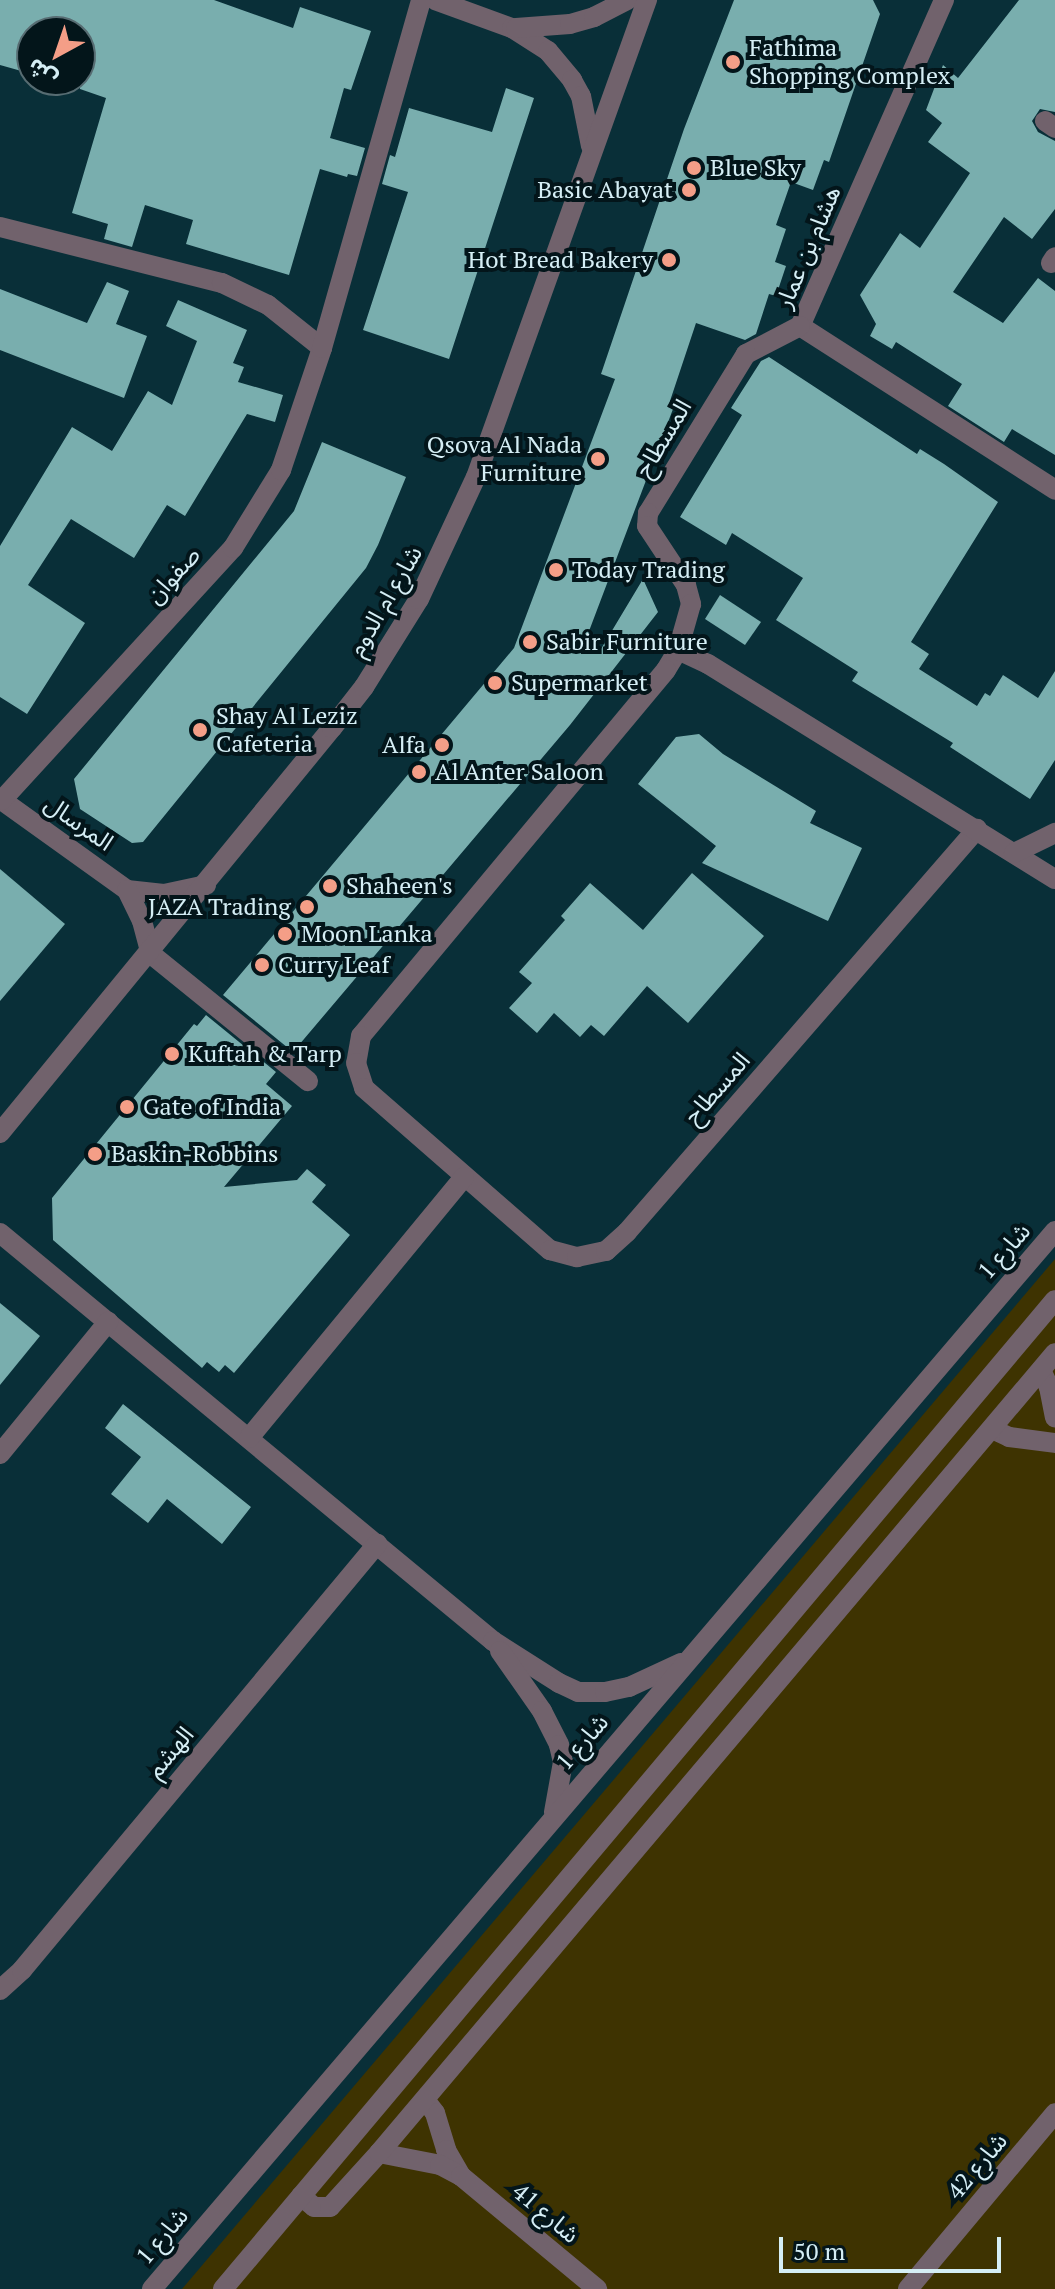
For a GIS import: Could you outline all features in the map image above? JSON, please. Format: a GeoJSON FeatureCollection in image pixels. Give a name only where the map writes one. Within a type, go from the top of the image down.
{"type":"FeatureCollection","features":[{"type":"Feature","properties":{"kind":"street","name":"صفوان"},"geometry":{"type":"LineString","coordinates":[[1,800],[233,548],[263,505],[281,470],[322,348],[421,0]]}},
{"type":"Feature","properties":{"kind":"street"},"geometry":{"type":"LineString","coordinates":[[435,0],[512,28],[548,51],[572,80],[587,114],[591,151]]}},
{"type":"Feature","properties":{"kind":"street"},"geometry":{"type":"LineString","coordinates":[[512,28],[570,24],[594,17],[627,0]]}},
{"type":"Feature","properties":{"kind":"street","name":"شارع ام الدوم"},"geometry":{"type":"LineString","coordinates":[[0,1133],[151,954],[364,687],[440,560],[476,477],[647,0]]}},
{"type":"Feature","properties":{"kind":"street","name":"هشام بن عمار"},"geometry":{"type":"LineString","coordinates":[[944,0],[800,326],[1055,490]]}},
{"type":"Feature","properties":{"kind":"street"},"geometry":{"type":"LineString","coordinates":[[0,227],[222,283],[268,305],[322,348]]}},
{"type":"Feature","properties":{"kind":"street","name":"المسطاح"},"geometry":{"type":"LineString","coordinates":[[800,326],[746,354],[648,513],[647,526],[686,585],[691,604],[678,650],[666,670],[361,1036],[356,1063],[364,1088],[550,1250],[577,1257],[606,1251],[627,1232],[977,829]]}},
{"type":"Feature","properties":{"kind":"street"},"geometry":{"type":"LineString","coordinates":[[678,650],[708,664],[1055,879]]}},
{"type":"Feature","properties":{"kind":"street","name":"المرسال"},"geometry":{"type":"LineString","coordinates":[[1,800],[127,890],[142,921],[151,954]]}},
{"type":"Feature","properties":{"kind":"street"},"geometry":{"type":"LineString","coordinates":[[1014,853],[1055,833]]}},
{"type":"Feature","properties":{"kind":"street"},"geometry":{"type":"LineString","coordinates":[[127,890],[164,894],[206,885]]}},
{"type":"Feature","properties":{"kind":"street"},"geometry":{"type":"LineString","coordinates":[[151,954],[308,1081]]}},
{"type":"Feature","properties":{"kind":"street"},"geometry":{"type":"LineString","coordinates":[[249,1438],[464,1177]]}},
{"type":"Feature","properties":{"kind":"street","name":"شارع 1"},"geometry":{"type":"LineString","coordinates":[[152,2289],[553,1815],[1055,1231]]}},
{"type":"Feature","properties":{"kind":"street"},"geometry":{"type":"LineString","coordinates":[[0,1233],[493,1641],[578,1692],[629,1687],[688,1660]]}},
{"type":"Feature","properties":{"kind":"street"},"geometry":{"type":"LineString","coordinates":[[223,2289],[1055,1300]]}},
{"type":"Feature","properties":{"kind":"street"},"geometry":{"type":"LineString","coordinates":[[0,1454],[108,1322]]}},
{"type":"Feature","properties":{"kind":"street"},"geometry":{"type":"LineString","coordinates":[[301,2196],[314,2207],[330,2207],[379,2153],[1055,1353]]}},
{"type":"Feature","properties":{"kind":"street"},"geometry":{"type":"LineString","coordinates":[[1041,1370],[1049,1387],[1055,1417]]}},
{"type":"Feature","properties":{"kind":"street"},"geometry":{"type":"LineString","coordinates":[[992,1429],[1009,1437],[1055,1443]]}},
{"type":"Feature","properties":{"kind":"street","name":"الهشم"},"geometry":{"type":"LineString","coordinates":[[0,1990],[22,1970],[377,1544]]}},
{"type":"Feature","properties":{"kind":"street"},"geometry":{"type":"LineString","coordinates":[[493,1641],[542,1711],[559,1745],[563,1762],[553,1815]]}},
{"type":"Feature","properties":{"kind":"street","name":"شارع 41"},"geometry":{"type":"LineString","coordinates":[[425,2100],[435,2113],[446,2150],[461,2176]]}},
{"type":"Feature","properties":{"kind":"street","name":"شارع 42"},"geometry":{"type":"LineString","coordinates":[[908,2289],[1055,2113]]}},
{"type":"Feature","properties":{"kind":"street","name":"شارع 41"},"geometry":{"type":"LineString","coordinates":[[379,2153],[440,2165],[461,2176],[597,2289]]}},
{"type":"Feature","properties":{"kind":"shaded area"},"geometry":{"type":"Polygon","coordinates":[[[1055,1259],[1055,2289],[182,2289],[1055,1259]]]}},
{"type":"Feature","properties":{"kind":"building"},"geometry":{"type":"Polygon","coordinates":[[[0,0],[214,0],[293,28],[300,7],[371,31],[351,90],[344,88],[330,138],[365,148],[357,176],[348,174],[347,177],[320,169],[289,275],[186,244],[193,220],[145,205],[132,247],[104,239],[108,224],[72,213],[106,98],[96,95],[96,16],[16,16],[16,70],[0,65],[0,0]]]}},
{"type":"Feature","properties":{"kind":"building"},"geometry":{"type":"Polygon","coordinates":[[[734,0],[873,0],[880,14],[829,162],[824,160],[813,190],[791,182],[776,225],[786,229],[775,262],[786,266],[776,296],[769,294],[756,334],[745,340],[696,323],[668,407],[673,409],[583,647],[598,654],[643,579],[658,612],[570,725],[293,1052],[223,995],[514,648],[615,379],[601,374],[684,129],[734,0]]]}},
{"type":"Feature","properties":{"kind":"building"},"geometry":{"type":"Polygon","coordinates":[[[1019,0],[1055,0],[1055,112],[1040,109],[1032,121],[1038,132],[1055,141],[1055,209],[1032,239],[1004,217],[953,292],[1003,323],[1038,278],[1055,291],[1055,455],[1012,429],[1004,442],[948,406],[962,384],[896,342],[892,349],[870,336],[876,324],[860,295],[900,233],[920,248],[970,173],[928,142],[942,123],[926,110],[943,65],[958,78],[1019,0]]]}},
{"type":"Feature","properties":{"kind":"building"},"geometry":{"type":"Polygon","coordinates":[[[506,88],[534,98],[449,359],[363,330],[408,192],[382,184],[390,155],[395,157],[409,108],[492,132],[506,88]]]}},
{"type":"Feature","properties":{"kind":"building"},"geometry":{"type":"Polygon","coordinates":[[[107,282],[129,291],[116,324],[147,336],[124,398],[0,350],[0,289],[87,323],[107,282]]]}},
{"type":"Feature","properties":{"kind":"building"},"geometry":{"type":"Polygon","coordinates":[[[178,300],[247,330],[233,363],[244,367],[238,382],[283,395],[275,422],[247,414],[185,516],[167,505],[134,558],[71,519],[28,585],[85,623],[27,714],[0,697],[0,546],[72,427],[112,451],[148,391],[172,405],[197,341],[166,326],[178,300]]]}},
{"type":"Feature","properties":{"kind":"building"},"geometry":{"type":"Polygon","coordinates":[[[769,357],[917,454],[920,449],[944,464],[998,502],[911,642],[929,654],[919,669],[977,706],[985,693],[990,696],[1003,675],[1038,698],[1055,671],[1055,760],[1030,799],[950,747],[953,743],[852,681],[858,672],[776,620],[803,578],[732,533],[726,545],[680,517],[742,415],[731,408],[761,361],[769,357]]]}},
{"type":"Feature","properties":{"kind":"building"},"geometry":{"type":"Polygon","coordinates":[[[322,442],[406,477],[378,545],[366,568],[143,842],[132,843],[80,809],[74,779],[294,511],[322,442]]]}},
{"type":"Feature","properties":{"kind":"building"},"geometry":{"type":"Polygon","coordinates":[[[720,595],[761,622],[745,645],[705,619],[720,595]]]}},
{"type":"Feature","properties":{"kind":"building"},"geometry":{"type":"Polygon","coordinates":[[[699,734],[723,754],[816,811],[810,823],[862,848],[828,921],[702,863],[716,846],[638,784],[676,737],[699,734]]]}},
{"type":"Feature","properties":{"kind":"building"},"geometry":{"type":"Polygon","coordinates":[[[0,869],[65,924],[0,1001],[0,869]]]}},
{"type":"Feature","properties":{"kind":"building"},"geometry":{"type":"Polygon","coordinates":[[[692,873],[764,936],[688,1023],[647,986],[604,1036],[591,1025],[580,1037],[554,1013],[537,1033],[509,1008],[532,983],[519,972],[565,920],[561,916],[590,883],[643,930],[692,873]]]}},
{"type":"Feature","properties":{"kind":"building"},"geometry":{"type":"Polygon","coordinates":[[[206,1015],[276,1072],[266,1084],[292,1106],[224,1187],[297,1180],[307,1169],[326,1185],[312,1202],[350,1235],[234,1373],[225,1365],[219,1372],[207,1362],[202,1368],[53,1240],[52,1198],[194,1024],[197,1026],[206,1015]]]}},
{"type":"Feature","properties":{"kind":"building"},"geometry":{"type":"Polygon","coordinates":[[[0,1303],[40,1336],[0,1385],[0,1303]]]}},
{"type":"Feature","properties":{"kind":"building"},"geometry":{"type":"Polygon","coordinates":[[[123,1404],[251,1507],[222,1544],[167,1499],[148,1523],[111,1494],[141,1457],[105,1428],[123,1404]]]}},
{"type":"Feature","properties":{"kind":"place","name":"Fathima Shopping Complex"},"geometry":{"type":"Point","coordinates":[733,62]}},
{"type":"Feature","properties":{"kind":"place","name":"Blue Sky"},"geometry":{"type":"Point","coordinates":[694,168]}},
{"type":"Feature","properties":{"kind":"place","name":"Basic Abayat"},"geometry":{"type":"Point","coordinates":[689,190]}},
{"type":"Feature","properties":{"kind":"place","name":"Hot Bread Bakery"},"geometry":{"type":"Point","coordinates":[669,260]}},
{"type":"Feature","properties":{"kind":"place","name":"Qsova Al Nada Furniture"},"geometry":{"type":"Point","coordinates":[598,459]}},
{"type":"Feature","properties":{"kind":"place","name":"Today Trading"},"geometry":{"type":"Point","coordinates":[556,570]}},
{"type":"Feature","properties":{"kind":"place","name":"Sabir Furniture"},"geometry":{"type":"Point","coordinates":[530,642]}},
{"type":"Feature","properties":{"kind":"place","name":"Supermarket"},"geometry":{"type":"Point","coordinates":[495,683]}},
{"type":"Feature","properties":{"kind":"place","name":"Shay Al Leziz Cafeteria"},"geometry":{"type":"Point","coordinates":[200,730]}},
{"type":"Feature","properties":{"kind":"place","name":"Alfa"},"geometry":{"type":"Point","coordinates":[442,745]}},
{"type":"Feature","properties":{"kind":"place","name":"Al Anter Saloon"},"geometry":{"type":"Point","coordinates":[419,772]}},
{"type":"Feature","properties":{"kind":"place","name":"Shaheen's"},"geometry":{"type":"Point","coordinates":[330,886]}},
{"type":"Feature","properties":{"kind":"place","name":"JAZA Trading"},"geometry":{"type":"Point","coordinates":[307,907]}},
{"type":"Feature","properties":{"kind":"place","name":"Moon Lanka"},"geometry":{"type":"Point","coordinates":[285,934]}},
{"type":"Feature","properties":{"kind":"place","name":"Curry Leaf"},"geometry":{"type":"Point","coordinates":[262,965]}},
{"type":"Feature","properties":{"kind":"place","name":"Kuftah & Tarp"},"geometry":{"type":"Point","coordinates":[172,1054]}},
{"type":"Feature","properties":{"kind":"place","name":"Gate of India"},"geometry":{"type":"Point","coordinates":[127,1107]}},
{"type":"Feature","properties":{"kind":"place","name":"Baskin-Robbins"},"geometry":{"type":"Point","coordinates":[95,1154]}}]}
